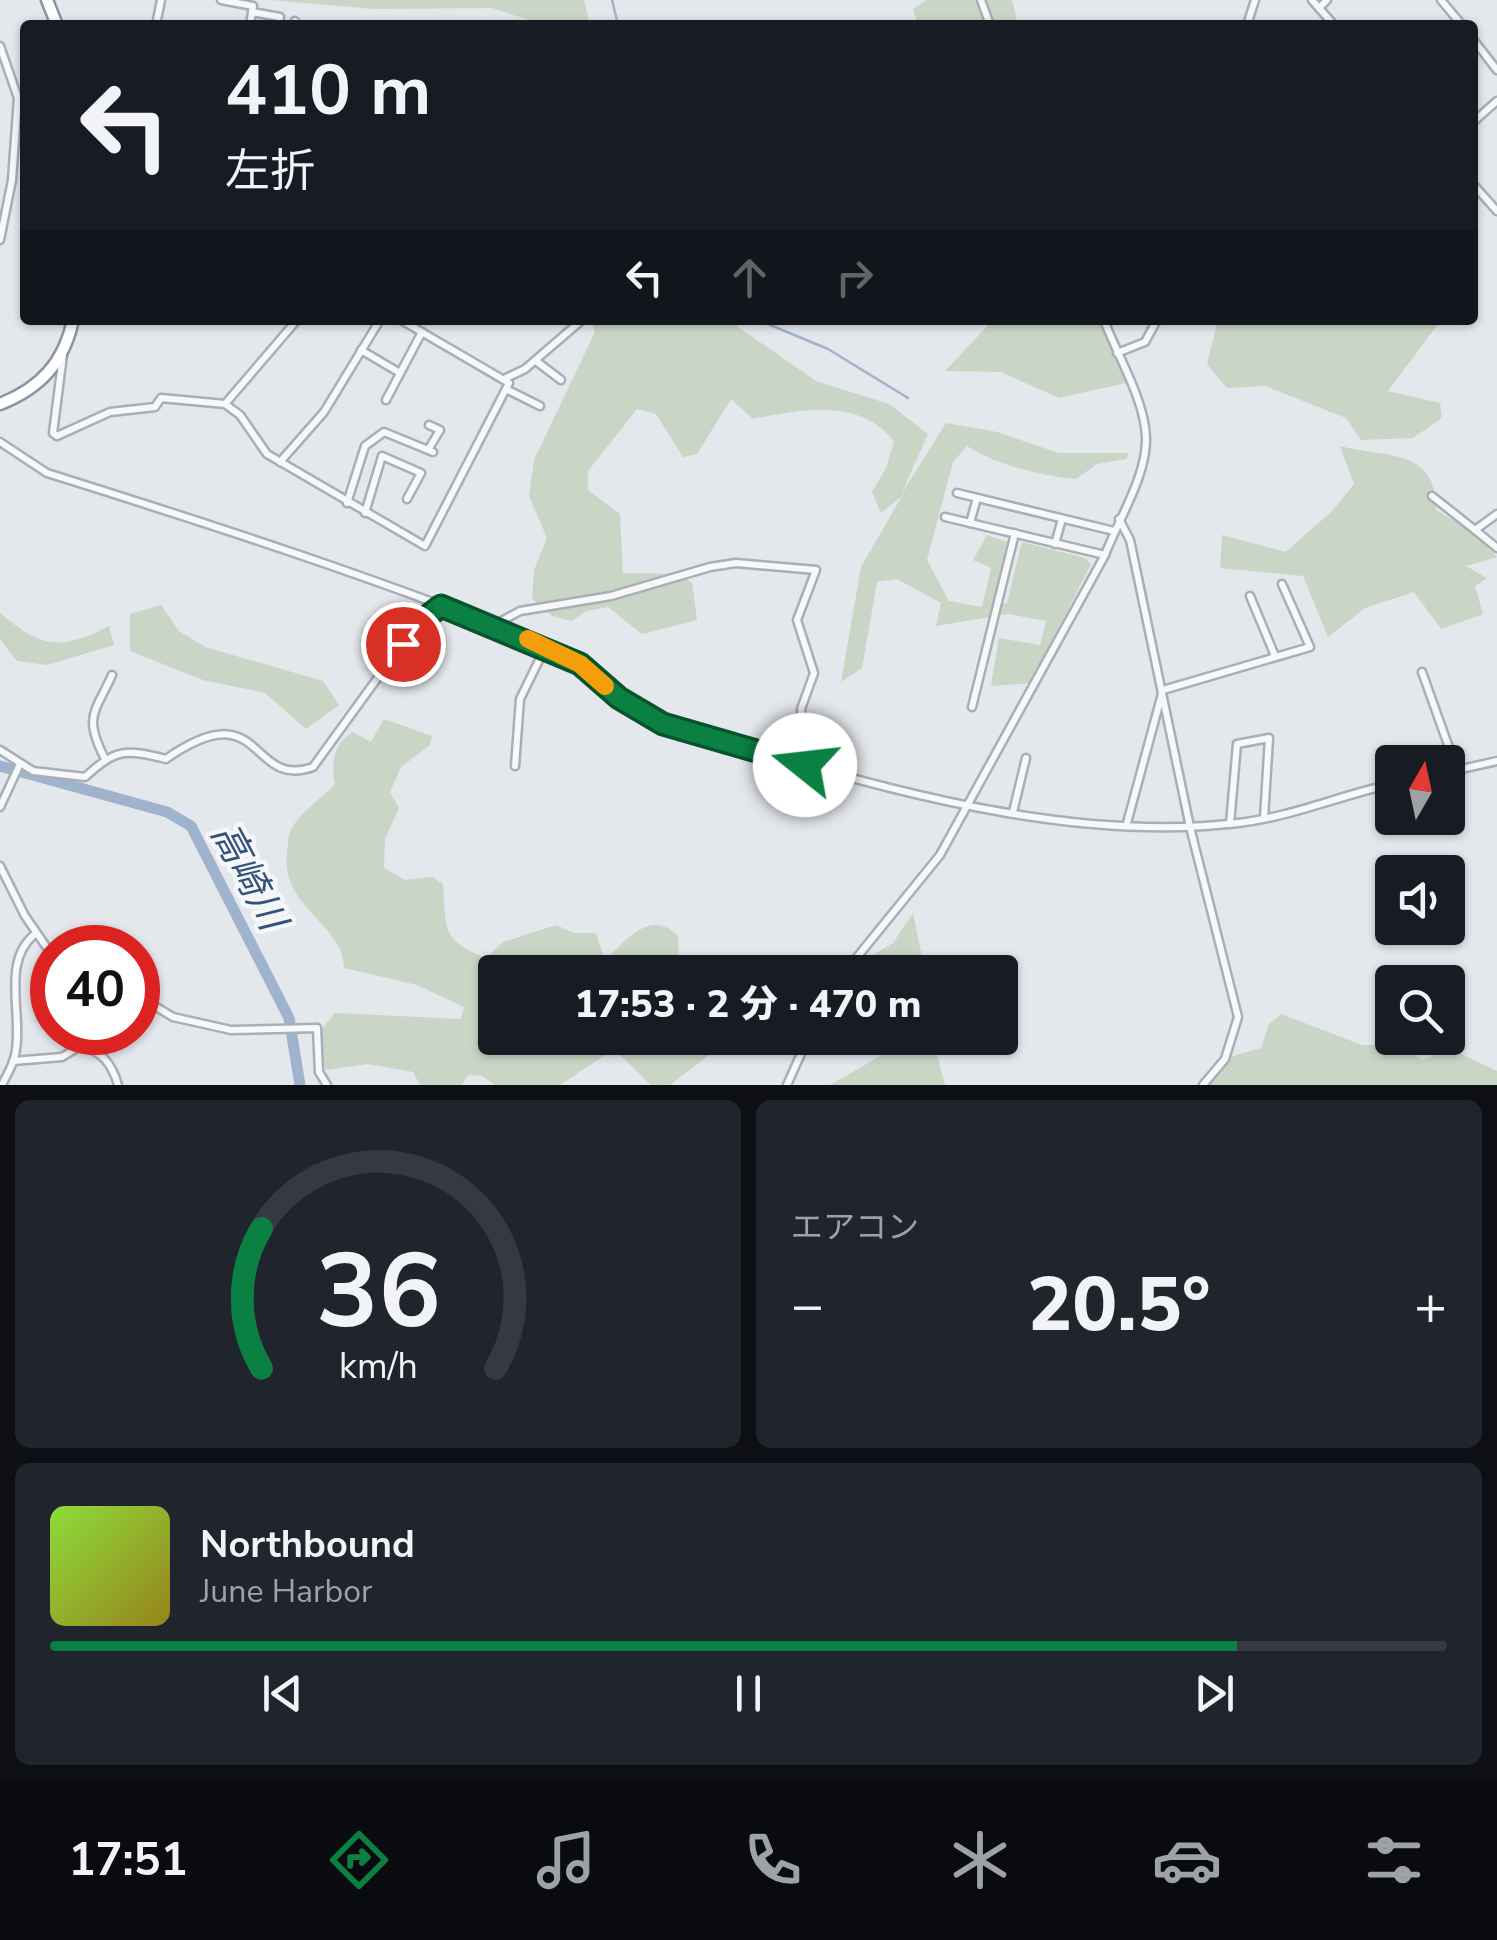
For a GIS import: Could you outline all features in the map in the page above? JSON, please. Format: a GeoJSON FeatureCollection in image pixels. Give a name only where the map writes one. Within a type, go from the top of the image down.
{"type":"FeatureCollection","features":[{"type":"Feature","properties":{"kind":"highway"},"geometry":{"type":"LineString","coordinates":[[0,404],[32,388],[64,356],[72,325]]}},
{"type":"Feature","properties":{"kind":"street"},"geometry":{"type":"LineString","coordinates":[[221,0],[253,6],[251,20]]}},
{"type":"Feature","properties":{"kind":"street"},"geometry":{"type":"LineString","coordinates":[[1312,0],[1329,20]]}},
{"type":"Feature","properties":{"kind":"street"},"geometry":{"type":"LineString","coordinates":[[1318,8],[1327,0]]}},
{"type":"Feature","properties":{"kind":"street"},"geometry":{"type":"LineString","coordinates":[[1441,0],[1458,20]]}},
{"type":"Feature","properties":{"kind":"street"},"geometry":{"type":"LineString","coordinates":[[252,12],[280,16],[279,20]]}},
{"type":"Feature","properties":{"kind":"street"},"geometry":{"type":"LineString","coordinates":[[0,46],[18,98],[12,180],[0,240]]}},
{"type":"Feature","properties":{"kind":"street"},"geometry":{"type":"LineString","coordinates":[[1478,46],[1497,70]]}},
{"type":"Feature","properties":{"kind":"street"},"geometry":{"type":"LineString","coordinates":[[1478,117],[1497,100]]}},
{"type":"Feature","properties":{"kind":"street"},"geometry":{"type":"LineString","coordinates":[[1478,190],[1497,211]]}},
{"type":"Feature","properties":{"kind":"street"},"geometry":{"type":"LineString","coordinates":[[225,404],[293,325]]}},
{"type":"Feature","properties":{"kind":"street"},"geometry":{"type":"LineString","coordinates":[[280,462],[324,412],[377,325]]}},
{"type":"Feature","properties":{"kind":"street"},"geometry":{"type":"LineString","coordinates":[[64,356],[52,433],[57,436],[110,412],[155,407],[161,398],[225,404],[240,415],[267,454],[425,546],[510,383],[410,325]]}},
{"type":"Feature","properties":{"kind":"street"},"geometry":{"type":"LineString","coordinates":[[503,380],[536,361],[576,325]]}},
{"type":"Feature","properties":{"kind":"street"},"geometry":{"type":"LineString","coordinates":[[859,955],[940,855],[1104,556],[1120,519],[1143,460],[1146,432],[1106,325]]}},
{"type":"Feature","properties":{"kind":"street"},"geometry":{"type":"LineString","coordinates":[[1117,353],[1145,342],[1154,325]]}},
{"type":"Feature","properties":{"kind":"street"},"geometry":{"type":"LineString","coordinates":[[386,400],[422,332]]}},
{"type":"Feature","properties":{"kind":"street"},"geometry":{"type":"LineString","coordinates":[[362,350],[400,373]]}},
{"type":"Feature","properties":{"kind":"street"},"geometry":{"type":"LineString","coordinates":[[536,361],[561,380]]}},
{"type":"Feature","properties":{"kind":"street"},"geometry":{"type":"LineString","coordinates":[[506,388],[540,406]]}},
{"type":"Feature","properties":{"kind":"street"},"geometry":{"type":"LineString","coordinates":[[346,502],[365,446],[384,432],[430,451],[440,430],[428,425]]}},
{"type":"Feature","properties":{"kind":"street"},"geometry":{"type":"LineString","coordinates":[[0,442],[47,473],[441,606],[546,646],[580,664],[619,698],[663,724],[805,765],[1013,812],[1190,827],[1264,819],[1375,789]]}},
{"type":"Feature","properties":{"kind":"street"},"geometry":{"type":"LineString","coordinates":[[365,513],[382,456],[421,473],[407,498]]}},
{"type":"Feature","properties":{"kind":"street"},"geometry":{"type":"LineString","coordinates":[[957,494],[1114,532]]}},
{"type":"Feature","properties":{"kind":"street"},"geometry":{"type":"LineString","coordinates":[[1432,496],[1497,548]]}},
{"type":"Feature","properties":{"kind":"street"},"geometry":{"type":"LineString","coordinates":[[970,522],[976,498]]}},
{"type":"Feature","properties":{"kind":"street"},"geometry":{"type":"LineString","coordinates":[[1475,530],[1497,514]]}},
{"type":"Feature","properties":{"kind":"street"},"geometry":{"type":"LineString","coordinates":[[945,517],[1104,556]]}},
{"type":"Feature","properties":{"kind":"street"},"geometry":{"type":"LineString","coordinates":[[1055,544],[1062,519]]}},
{"type":"Feature","properties":{"kind":"street"},"geometry":{"type":"LineString","coordinates":[[1120,519],[1130,540],[1190,827],[1238,1017],[1225,1059],[1204,1085]]}},
{"type":"Feature","properties":{"kind":"street"},"geometry":{"type":"LineString","coordinates":[[972,707],[1015,533]]}},
{"type":"Feature","properties":{"kind":"street"},"geometry":{"type":"LineString","coordinates":[[493,626],[520,611],[610,596],[710,567],[736,563],[816,570],[798,620],[814,673],[802,709],[805,765]]}},
{"type":"Feature","properties":{"kind":"street"},"geometry":{"type":"LineString","coordinates":[[1163,690],[1310,647],[1282,584]]}},
{"type":"Feature","properties":{"kind":"street"},"geometry":{"type":"LineString","coordinates":[[1250,596],[1275,656]]}},
{"type":"Feature","properties":{"kind":"street"},"geometry":{"type":"LineString","coordinates":[[0,750],[33,770],[85,777],[104,759],[132,750],[166,758],[192,741],[220,733],[254,743],[282,772],[313,768],[416,625],[441,606]]}},
{"type":"Feature","properties":{"kind":"street"},"geometry":{"type":"LineString","coordinates":[[515,766],[520,699],[546,646]]}},
{"type":"Feature","properties":{"kind":"street"},"geometry":{"type":"LineString","coordinates":[[1422,672],[1448,745]]}},
{"type":"Feature","properties":{"kind":"street"},"geometry":{"type":"LineString","coordinates":[[104,759],[90,731],[99,694],[112,675]]}},
{"type":"Feature","properties":{"kind":"street"},"geometry":{"type":"LineString","coordinates":[[1126,824],[1163,690]]}},
{"type":"Feature","properties":{"kind":"street"},"geometry":{"type":"LineString","coordinates":[[1230,824],[1237,744],[1269,738],[1264,819]]}},
{"type":"Feature","properties":{"kind":"street"},"geometry":{"type":"LineString","coordinates":[[1013,812],[1026,758]]}},
{"type":"Feature","properties":{"kind":"street"},"geometry":{"type":"LineString","coordinates":[[1465,768],[1497,761]]}},
{"type":"Feature","properties":{"kind":"street"},"geometry":{"type":"LineString","coordinates":[[0,806],[20,764]]}},
{"type":"Feature","properties":{"kind":"street"},"geometry":{"type":"LineString","coordinates":[[0,866],[30,925]]}},
{"type":"Feature","properties":{"kind":"street"},"geometry":{"type":"LineString","coordinates":[[2,1085],[13,1061],[18,1020],[12,981],[16,958],[30,940]]}},
{"type":"Feature","properties":{"kind":"street"},"geometry":{"type":"LineString","coordinates":[[160,1010],[172,1017],[223,1029],[317,1028],[319,1072],[327,1085]]}},
{"type":"Feature","properties":{"kind":"street"},"geometry":{"type":"LineString","coordinates":[[13,1061],[62,1057],[80,1046],[94,1049],[113,1067],[118,1085]]}},
{"type":"Feature","properties":{"kind":"street"},"geometry":{"type":"LineString","coordinates":[[787,1085],[800,1055]]}},
{"type":"Feature","properties":{"kind":"green space"},"geometry":{"type":"Polygon","coordinates":[[[272,0],[584,0],[589,20],[529,20],[492,8],[374,9],[272,0]]]}},
{"type":"Feature","properties":{"kind":"green space"},"geometry":{"type":"Polygon","coordinates":[[[926,0],[1012,0],[1017,20],[916,20],[913,9],[926,0]]]}},
{"type":"Feature","properties":{"kind":"green space"},"geometry":{"type":"Polygon","coordinates":[[[593,325],[735,325],[816,381],[889,404],[928,434],[901,495],[946,423],[997,432],[1059,453],[1128,453],[1127,459],[1097,464],[1076,479],[1020,469],[967,446],[953,462],[927,560],[949,601],[982,607],[991,568],[973,560],[987,535],[1007,542],[992,606],[1007,603],[1022,542],[1085,558],[1091,564],[1031,683],[991,686],[999,638],[1040,645],[1046,621],[1008,614],[936,626],[941,603],[897,579],[877,582],[862,668],[841,682],[861,567],[902,496],[881,513],[872,492],[886,468],[894,442],[865,418],[829,410],[753,419],[731,399],[697,454],[683,457],[656,414],[637,409],[588,471],[588,490],[620,514],[623,573],[679,574],[692,583],[697,620],[642,634],[608,607],[587,611],[571,621],[552,616],[532,599],[534,570],[547,538],[529,496],[534,460],[595,332],[593,325]]]}},
{"type":"Feature","properties":{"kind":"green space"},"geometry":{"type":"Polygon","coordinates":[[[988,325],[1104,325],[1126,383],[1059,398],[1001,372],[945,371],[988,325]]]}},
{"type":"Feature","properties":{"kind":"green space"},"geometry":{"type":"Polygon","coordinates":[[[1217,325],[1437,325],[1388,391],[1440,403],[1442,418],[1413,438],[1361,440],[1346,418],[1265,386],[1227,388],[1207,364],[1217,325]]]}},
{"type":"Feature","properties":{"kind":"green space"},"geometry":{"type":"Polygon","coordinates":[[[1340,446],[1405,459],[1428,475],[1436,510],[1467,528],[1497,557],[1466,566],[1487,578],[1475,586],[1483,614],[1441,629],[1414,592],[1365,608],[1328,637],[1303,576],[1220,568],[1222,535],[1286,552],[1333,510],[1354,484],[1340,446]]]}},
{"type":"Feature","properties":{"kind":"green space"},"geometry":{"type":"Polygon","coordinates":[[[161,605],[179,631],[205,647],[323,681],[339,705],[306,729],[265,693],[203,680],[130,651],[130,614],[161,605]]]}},
{"type":"Feature","properties":{"kind":"green space"},"geometry":{"type":"Polygon","coordinates":[[[0,613],[28,633],[52,642],[77,639],[109,626],[114,645],[47,665],[17,661],[0,639],[0,613]]]}},
{"type":"Feature","properties":{"kind":"green space"},"geometry":{"type":"Polygon","coordinates":[[[384,719],[432,736],[430,745],[401,767],[390,792],[399,808],[385,839],[384,868],[405,880],[432,877],[443,884],[446,922],[453,939],[480,955],[478,1055],[605,1055],[560,1085],[495,1085],[482,1076],[468,1075],[462,1085],[420,1085],[413,1072],[368,1064],[325,1070],[321,1030],[335,1013],[461,1019],[464,1007],[417,985],[344,968],[334,939],[293,888],[288,872],[290,832],[299,818],[335,784],[334,762],[341,742],[353,732],[371,742],[384,719]]]}},
{"type":"Feature","properties":{"kind":"green space"},"geometry":{"type":"Polygon","coordinates":[[[913,913],[922,955],[873,955],[893,943],[913,913]]]}},
{"type":"Feature","properties":{"kind":"green space"},"geometry":{"type":"Polygon","coordinates":[[[556,925],[574,933],[596,933],[603,955],[489,955],[503,942],[556,925]]]}},
{"type":"Feature","properties":{"kind":"green space"},"geometry":{"type":"Polygon","coordinates":[[[648,926],[668,928],[678,936],[679,955],[611,955],[629,937],[648,926]]]}},
{"type":"Feature","properties":{"kind":"green space"},"geometry":{"type":"Polygon","coordinates":[[[1281,1014],[1362,1045],[1375,1045],[1375,1055],[1415,1055],[1422,1060],[1435,1055],[1464,1055],[1497,1071],[1497,1085],[1209,1085],[1233,1056],[1261,1048],[1269,1024],[1281,1014]]]}},
{"type":"Feature","properties":{"kind":"green space"},"geometry":{"type":"Polygon","coordinates":[[[620,1055],[709,1055],[670,1085],[651,1085],[620,1055]]]}},
{"type":"Feature","properties":{"kind":"green space"},"geometry":{"type":"Polygon","coordinates":[[[882,1055],[937,1055],[945,1085],[830,1085],[882,1055]]]}},
{"type":"Feature","properties":{"kind":"waterway"},"geometry":{"type":"LineString","coordinates":[[612,0],[617,20]]}},
{"type":"Feature","properties":{"kind":"waterway"},"geometry":{"type":"LineString","coordinates":[[770,325],[828,349],[908,398]]}},
{"type":"Feature","properties":{"kind":"waterway","name":"高崎川"},"geometry":{"type":"LineString","coordinates":[[0,766],[167,812],[191,826],[289,1018],[300,1085]]}},
{"type":"Feature","properties":{"kind":"slow traffic"},"geometry":{"type":"LineString","coordinates":[[528,639],[580,664],[605,686]]}},
{"type":"Feature","properties":{"kind":"route"},"geometry":{"type":"LineString","coordinates":[[403,644],[416,625],[441,606],[546,646],[580,664],[641,714],[663,724],[805,765]]}}]}
